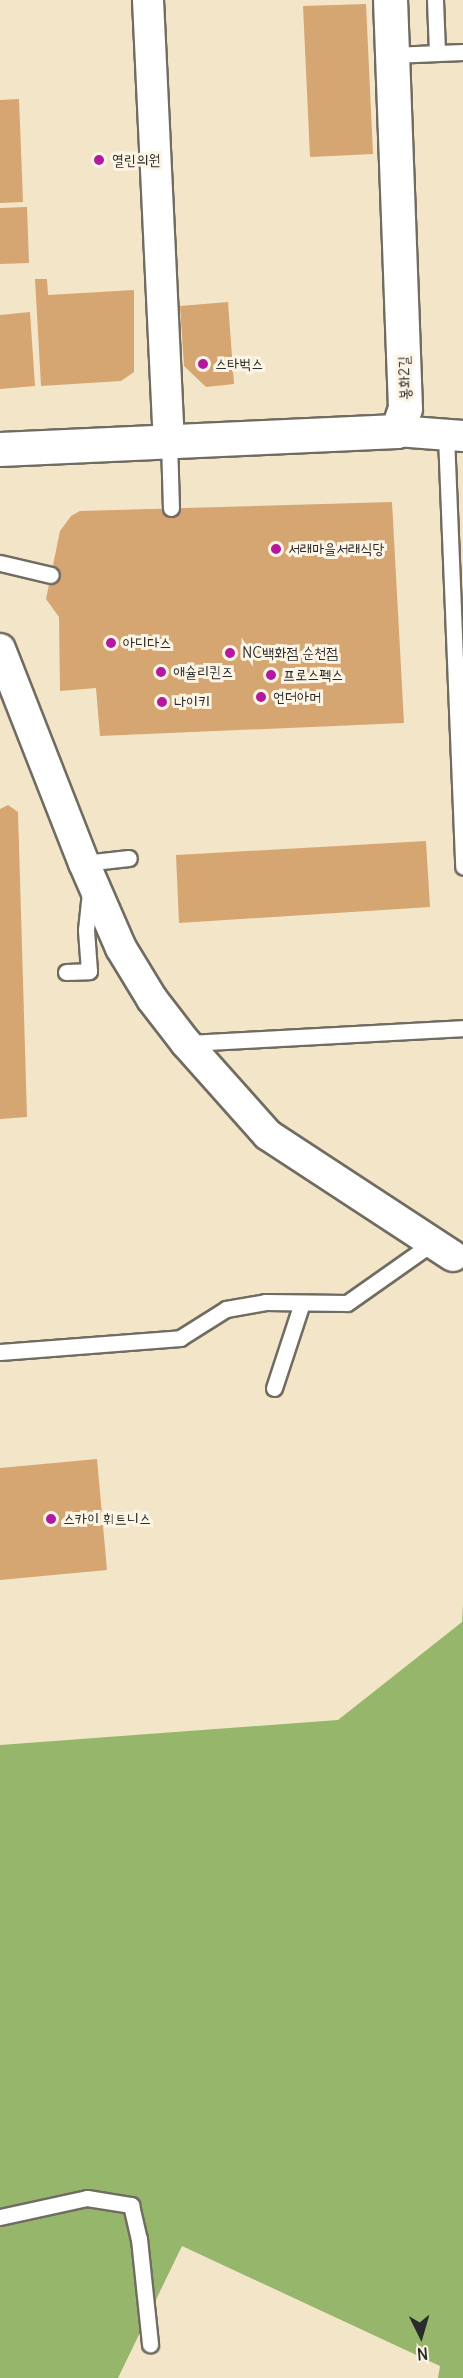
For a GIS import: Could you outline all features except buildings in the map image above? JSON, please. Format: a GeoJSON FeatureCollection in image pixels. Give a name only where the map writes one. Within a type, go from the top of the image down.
{"type":"FeatureCollection","features":[{"type":"Feature","properties":{"kind":"street"},"geometry":{"type":"LineString","coordinates":[[148,0],[169,441]]}},
{"type":"Feature","properties":{"kind":"street","name":"봉화2길"},"geometry":{"type":"LineString","coordinates":[[390,0],[405,408],[396,430]]}},
{"type":"Feature","properties":{"kind":"street"},"geometry":{"type":"LineString","coordinates":[[0,448],[396,430],[454,436]]}},
{"type":"Feature","properties":{"kind":"street"},"geometry":{"type":"LineString","coordinates":[[0,649],[88,872],[121,948],[152,999],[186,1043],[268,1135],[449,1254]]}},
{"type":"Feature","properties":{"kind":"lane"},"geometry":{"type":"LineString","coordinates":[[435,0],[437,53]]}},
{"type":"Feature","properties":{"kind":"lane"},"geometry":{"type":"LineString","coordinates":[[392,55],[463,52]]}},
{"type":"Feature","properties":{"kind":"lane"},"geometry":{"type":"LineString","coordinates":[[454,436],[463,867]]}},
{"type":"Feature","properties":{"kind":"lane"},"geometry":{"type":"LineString","coordinates":[[169,441],[171,508]]}},
{"type":"Feature","properties":{"kind":"lane"},"geometry":{"type":"LineString","coordinates":[[0,562],[51,575]]}},
{"type":"Feature","properties":{"kind":"lane"},"geometry":{"type":"LineString","coordinates":[[66,972],[89,971],[86,930],[88,872],[129,858]]}},
{"type":"Feature","properties":{"kind":"lane"},"geometry":{"type":"LineString","coordinates":[[186,1043],[463,1028]]}},
{"type":"Feature","properties":{"kind":"lane"},"geometry":{"type":"LineString","coordinates":[[0,1352],[180,1338],[226,1309],[265,1302],[347,1303],[449,1254]]}},
{"type":"Feature","properties":{"kind":"lane"},"geometry":{"type":"LineString","coordinates":[[274,1388],[302,1303]]}},
{"type":"Feature","properties":{"kind":"lane"},"geometry":{"type":"LineString","coordinates":[[0,2217],[87,2198],[130,2205],[139,2239],[150,2344]]}},
{"type":"Feature","properties":{"kind":"green space"},"geometry":{"type":"Polygon","coordinates":[[[463,1605],[463,2378],[438,2378],[440,2366],[182,2246],[118,2378],[0,2378],[0,1745],[338,1720],[462,1622],[463,1605]]]}},
{"type":"Feature","properties":{"kind":"place","name":"열린의원"},"geometry":{"type":"Point","coordinates":[99,160]}},
{"type":"Feature","properties":{"kind":"place","name":"스타벅스"},"geometry":{"type":"Point","coordinates":[203,364]}},
{"type":"Feature","properties":{"kind":"place","name":"서래마을서래식당"},"geometry":{"type":"Point","coordinates":[276,549]}},
{"type":"Feature","properties":{"kind":"place","name":"아디다스"},"geometry":{"type":"Point","coordinates":[111,643]}},
{"type":"Feature","properties":{"kind":"place","name":"NC백화점 순천점"},"geometry":{"type":"Point","coordinates":[230,653]}},
{"type":"Feature","properties":{"kind":"place","name":"애슐리퀸즈"},"geometry":{"type":"Point","coordinates":[161,672]}},
{"type":"Feature","properties":{"kind":"place","name":"프로스펙스"},"geometry":{"type":"Point","coordinates":[271,675]}},
{"type":"Feature","properties":{"kind":"place","name":"언더아머"},"geometry":{"type":"Point","coordinates":[261,697]}},
{"type":"Feature","properties":{"kind":"place","name":"나이키"},"geometry":{"type":"Point","coordinates":[162,702]}},
{"type":"Feature","properties":{"kind":"place","name":"스카이 휘트니스"},"geometry":{"type":"Point","coordinates":[51,1519]}}]}
